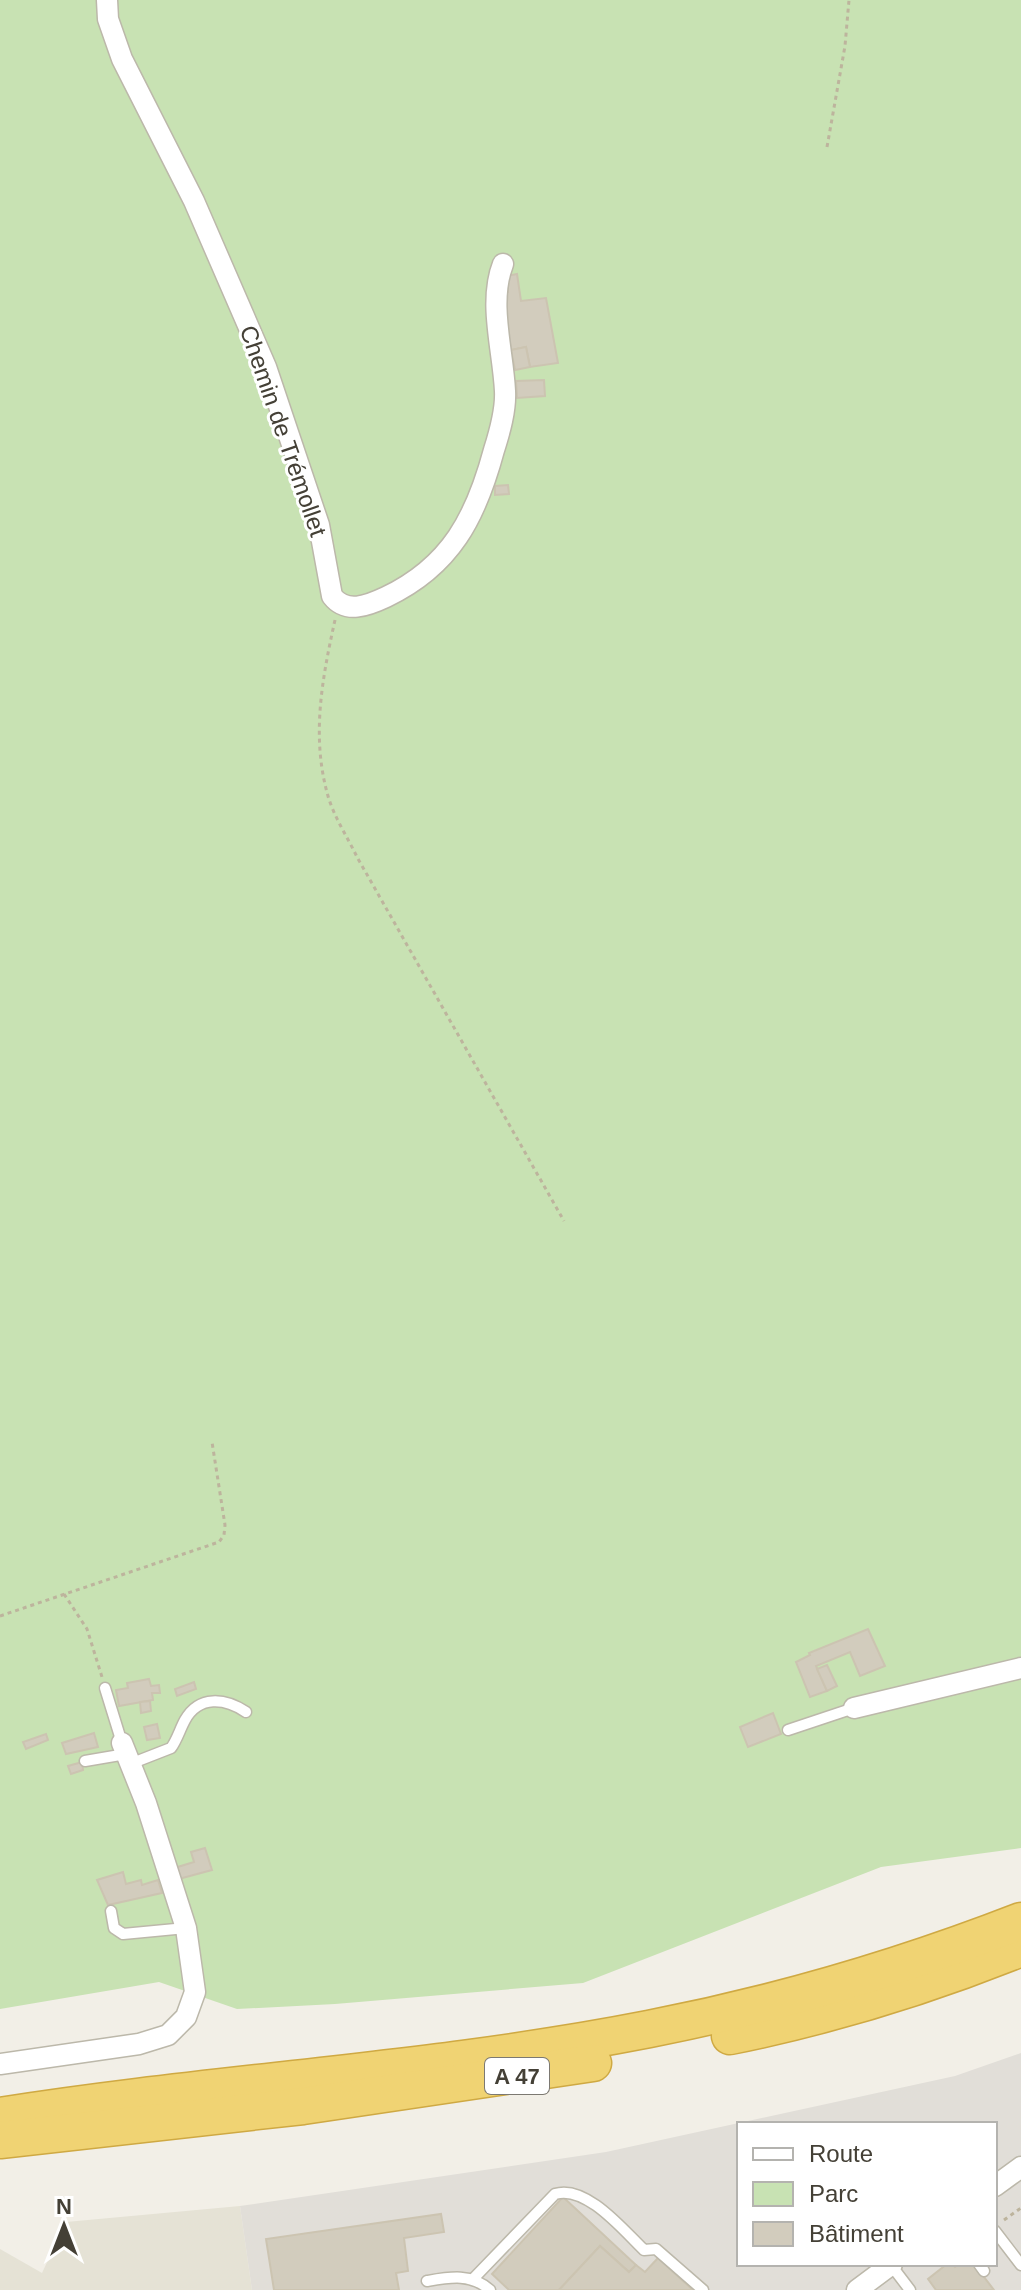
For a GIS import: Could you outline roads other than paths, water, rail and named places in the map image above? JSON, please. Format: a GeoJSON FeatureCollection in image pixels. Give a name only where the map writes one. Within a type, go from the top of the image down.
{"type":"FeatureCollection","features":[{"type":"Feature","properties":{"kind":"highway","name":"A 47"},"geometry":{"type":"LineString","coordinates":[[0,2116],[157,2093],[422,2063],[646,2030],[730,2012],[869,1975],[1021,1921]]}},
{"type":"Feature","properties":{"kind":"highway","name":"A 47"},"geometry":{"type":"LineString","coordinates":[[0,2140],[303,2106],[555,2070],[782,2025],[947,1978],[1021,1948]]}},
{"type":"Feature","properties":{"kind":"street","name":"Chemin de Trémollet"},"geometry":{"type":"LineString","coordinates":[[107,0],[108,19],[122,59],[194,201],[266,367],[319,525],[332,596],[339,605],[350,608],[364,606],[388,596],[420,576],[448,552],[468,521],[487,478],[504,407],[498,314],[499,278],[503,264]]}},
{"type":"Feature","properties":{"kind":"street"},"geometry":{"type":"LineString","coordinates":[[854,1708],[1021,1668]]}},
{"type":"Feature","properties":{"kind":"street"},"geometry":{"type":"LineString","coordinates":[[0,2064],[139,2044],[168,2035],[186,2017],[195,1992],[186,1928],[146,1803],[126,1754]]}},
{"type":"Feature","properties":{"kind":"street"},"geometry":{"type":"LineString","coordinates":[[997,2185],[1021,2167]]}},
{"type":"Feature","properties":{"kind":"street"},"geometry":{"type":"LineString","coordinates":[[857,2290],[888,2266]]}},
{"type":"Feature","properties":{"kind":"lane"},"geometry":{"type":"LineString","coordinates":[[105,1688],[126,1754]]}},
{"type":"Feature","properties":{"kind":"lane"},"geometry":{"type":"LineString","coordinates":[[85,1761],[171,1748],[186,1718],[197,1705],[225,1700],[246,1712]]}},
{"type":"Feature","properties":{"kind":"lane"},"geometry":{"type":"LineString","coordinates":[[788,1730],[854,1708]]}},
{"type":"Feature","properties":{"kind":"lane"},"geometry":{"type":"LineString","coordinates":[[111,1911],[114,1928],[123,1934],[186,1928]]}},
{"type":"Feature","properties":{"kind":"lane"},"geometry":{"type":"LineString","coordinates":[[473,2279],[555,2194],[562,2191],[571,2192],[596,2205],[644,2250],[656,2249],[703,2290]]}},
{"type":"Feature","properties":{"kind":"lane"},"geometry":{"type":"LineString","coordinates":[[997,2232],[1021,2265]]}},
{"type":"Feature","properties":{"kind":"lane"},"geometry":{"type":"LineString","coordinates":[[892,2266],[910,2290]]}},
{"type":"Feature","properties":{"kind":"lane"},"geometry":{"type":"LineString","coordinates":[[427,2281],[449,2277],[473,2279],[490,2290]]}}]}
